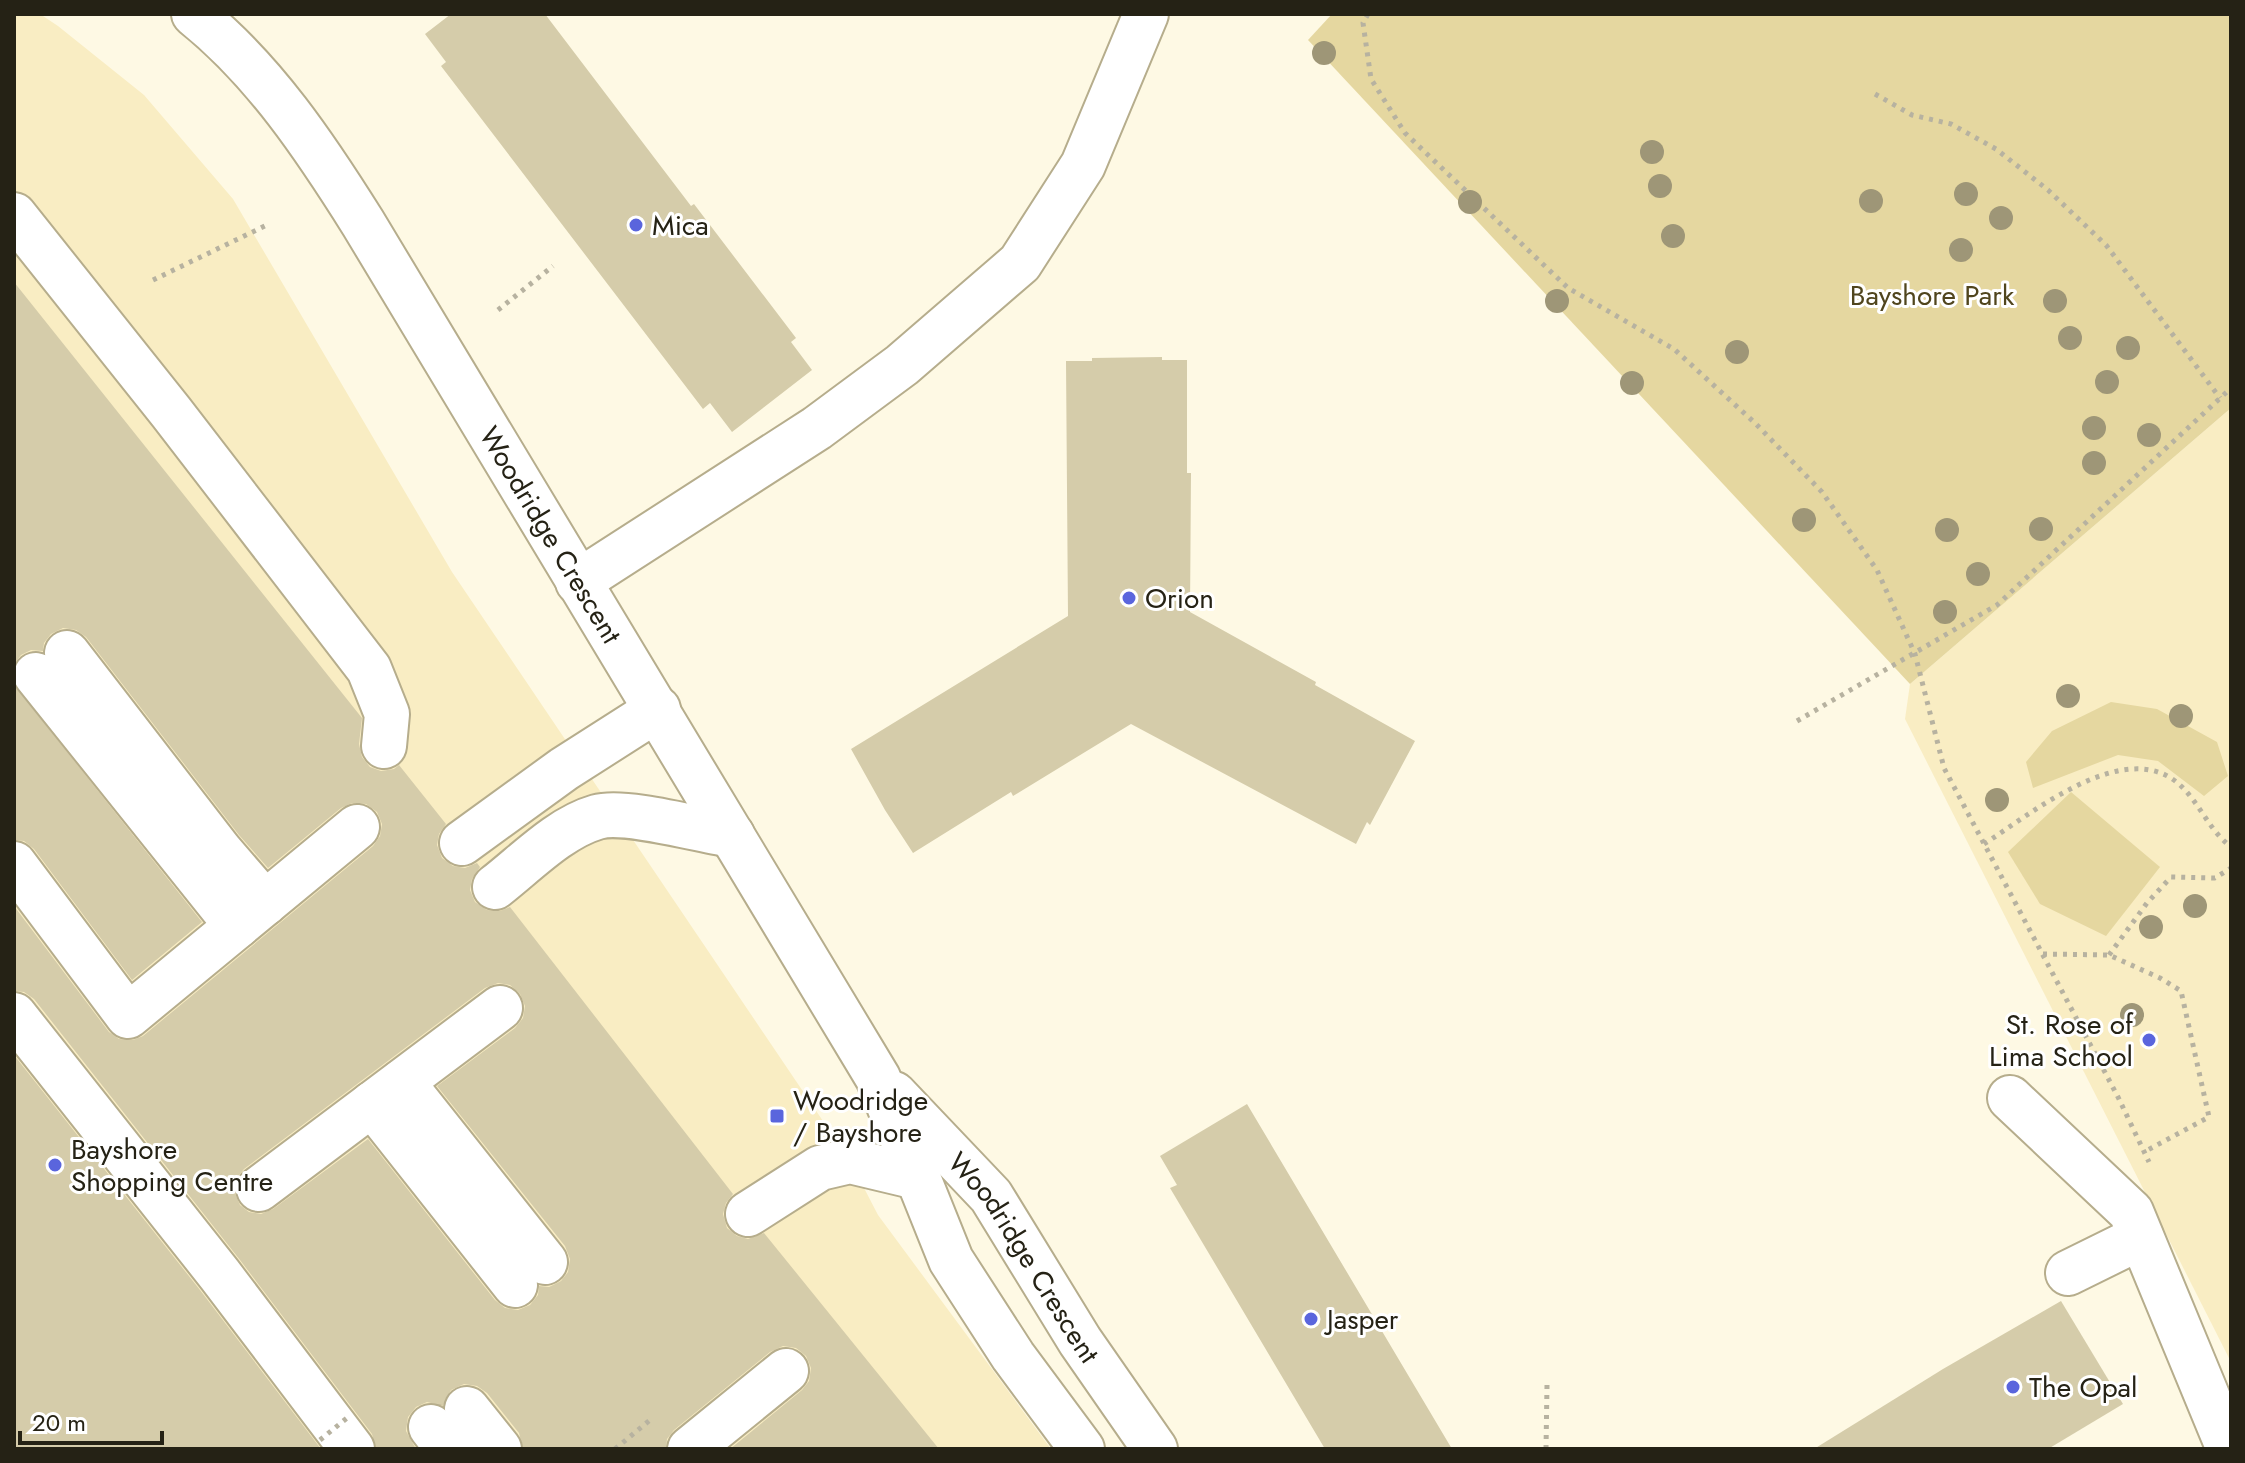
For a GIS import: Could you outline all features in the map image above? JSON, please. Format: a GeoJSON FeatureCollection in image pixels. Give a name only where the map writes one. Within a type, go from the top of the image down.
{"type":"FeatureCollection","features":[{"type":"Feature","properties":{"kind":"street","name":"Woodridge Crescent"},"geometry":{"type":"LineString","coordinates":[[194,14],[236,54],[290,114],[326,165],[658,709],[878,1078],[951,1260],[1013,1356],[1082,1449]]}},
{"type":"Feature","properties":{"kind":"street"},"geometry":{"type":"LineString","coordinates":[[578,582],[817,428],[902,365],[1020,263],[1083,165],[1146,14]]}},
{"type":"Feature","properties":{"kind":"street"},"geometry":{"type":"LineString","coordinates":[[14,215],[181,424],[369,669],[387,714],[384,746]]}},
{"type":"Feature","properties":{"kind":"street"},"geometry":{"type":"LineString","coordinates":[[52,664],[220,851],[251,915]]}},
{"type":"Feature","properties":{"kind":"street"},"geometry":{"type":"LineString","coordinates":[[462,843],[564,769],[658,709]]}},
{"type":"Feature","properties":{"kind":"street"},"geometry":{"type":"LineString","coordinates":[[495,887],[565,832],[598,817],[624,815],[732,835]]}},
{"type":"Feature","properties":{"kind":"street"},"geometry":{"type":"LineString","coordinates":[[14,864],[128,1016],[357,827]]}},
{"type":"Feature","properties":{"kind":"street"},"geometry":{"type":"LineString","coordinates":[[259,1189],[500,1008]]}},
{"type":"Feature","properties":{"kind":"street"},"geometry":{"type":"LineString","coordinates":[[14,1015],[220,1275],[339,1436]]}},
{"type":"Feature","properties":{"kind":"street","name":"Woodridge Crescent"},"geometry":{"type":"LineString","coordinates":[[878,1078],[991,1196],[1080,1341],[1155,1449]]}},
{"type":"Feature","properties":{"kind":"street"},"geometry":{"type":"LineString","coordinates":[[387,1093],[530,1273]]}},
{"type":"Feature","properties":{"kind":"street"},"geometry":{"type":"LineString","coordinates":[[2010,1098],[2131,1212],[2229,1449]]}},
{"type":"Feature","properties":{"kind":"street"},"geometry":{"type":"LineString","coordinates":[[748,1214],[820,1168],[835,1164],[850,1161],[917,1177]]}},
{"type":"Feature","properties":{"kind":"street"},"geometry":{"type":"LineString","coordinates":[[2068,1273],[2141,1237]]}},
{"type":"Feature","properties":{"kind":"street"},"geometry":{"type":"LineString","coordinates":[[690,1449],[786,1371]]}},
{"type":"Feature","properties":{"kind":"street"},"geometry":{"type":"LineString","coordinates":[[448,1428],[499,1449]]}},
{"type":"Feature","properties":{"kind":"path"},"geometry":{"type":"LineString","coordinates":[[1368,14],[1363,23],[1371,79],[1405,133],[1568,288],[1674,349],[1755,423],[1822,492],[1877,570],[1915,654],[1944,768],[2118,1097],[2150,1165]]}},
{"type":"Feature","properties":{"kind":"path"},"geometry":{"type":"LineString","coordinates":[[1875,94],[1912,115],[1951,124],[1996,149],[2048,190],[2106,245],[2220,398]]}},
{"type":"Feature","properties":{"kind":"path"},"geometry":{"type":"LineString","coordinates":[[153,280],[269,224]]}},
{"type":"Feature","properties":{"kind":"path"},"geometry":{"type":"LineString","coordinates":[[498,310],[553,266]]}},
{"type":"Feature","properties":{"kind":"path"},"geometry":{"type":"LineString","coordinates":[[1797,721],[1997,605],[2231,388]]}},
{"type":"Feature","properties":{"kind":"path"},"geometry":{"type":"LineString","coordinates":[[1984,844],[2068,790],[2121,768],[2151,769],[2180,785],[2216,835],[2231,847]]}},
{"type":"Feature","properties":{"kind":"path"},"geometry":{"type":"LineString","coordinates":[[2109,955],[2147,903],[2171,877],[2215,878],[2231,868]]}},
{"type":"Feature","properties":{"kind":"path"},"geometry":{"type":"LineString","coordinates":[[2043,954],[2109,955],[2181,991],[2209,1117],[2144,1152]]}},
{"type":"Feature","properties":{"kind":"path"},"geometry":{"type":"LineString","coordinates":[[1546,1449],[1547,1385]]}},
{"type":"Feature","properties":{"kind":"path"},"geometry":{"type":"LineString","coordinates":[[615,1449],[650,1420]]}},
{"type":"Feature","properties":{"kind":"shaded area"},"geometry":{"type":"Polygon","coordinates":[[[14,14],[40,14],[144,95],[233,199],[452,572],[850,1161],[878,1215],[1051,1449],[14,1449],[14,14]]]}},
{"type":"Feature","properties":{"kind":"shaded area","name":"St. Rose of Lima School"},"geometry":{"type":"Polygon","coordinates":[[[2231,408],[2231,1362],[1905,719],[1910,684],[2231,408]]]}},
{"type":"Feature","properties":{"kind":"green space","name":"Bayshore Park"},"geometry":{"type":"Polygon","coordinates":[[[1332,14],[2231,14],[2231,408],[1910,684],[1308,40],[1332,14]]]}},
{"type":"Feature","properties":{"kind":"green space"},"geometry":{"type":"Polygon","coordinates":[[[2111,702],[2157,709],[2217,742],[2228,776],[2204,796],[2158,761],[2118,755],[2033,788],[2026,762],[2052,731],[2111,702]]]}},
{"type":"Feature","properties":{"kind":"green space"},"geometry":{"type":"Polygon","coordinates":[[[2071,792],[2160,867],[2106,936],[2040,904],[2008,852],[2071,792]]]}},
{"type":"Feature","properties":{"kind":"building","name":"Mica"},"geometry":{"type":"Polygon","coordinates":[[[451,14],[545,14],[796,338],[791,342],[812,370],[732,432],[710,403],[703,409],[441,66],[446,62],[425,34],[451,14]]]}},
{"type":"Feature","properties":{"kind":"building"},"geometry":{"type":"Polygon","coordinates":[[[14,282],[362,718],[359,744],[362,757],[370,767],[381,771],[399,765],[446,824],[439,834],[437,845],[442,858],[453,866],[465,868],[477,863],[480,867],[472,879],[470,890],[475,902],[487,910],[500,911],[510,907],[733,1194],[723,1214],[727,1228],[737,1236],[748,1239],[764,1233],[939,1449],[730,1449],[809,1381],[811,1368],[806,1356],[796,1348],[783,1346],[770,1352],[674,1430],[667,1439],[666,1449],[523,1449],[519,1433],[487,1393],[477,1386],[464,1384],[451,1390],[443,1406],[427,1402],[416,1407],[408,1417],[406,1431],[416,1449],[376,1449],[372,1434],[240,1260],[34,999],[24,992],[14,991],[14,906],[109,1032],[119,1039],[133,1040],[143,1036],[373,846],[380,836],[382,824],[377,812],[366,804],[352,803],[341,808],[268,868],[86,637],[76,630],[63,628],[51,634],[44,643],[43,651],[31,650],[21,655],[14,664],[14,282]],[[498,983],[485,988],[244,1169],[236,1179],[234,1191],[240,1205],[249,1212],[261,1214],[273,1209],[368,1139],[495,1300],[505,1308],[518,1310],[530,1305],[538,1295],[539,1286],[549,1287],[561,1281],[568,1272],[570,1259],[565,1246],[437,1086],[515,1028],[523,1018],[525,1006],[520,994],[510,985],[498,983]]]}},
{"type":"Feature","properties":{"kind":"building","name":"Orion"},"geometry":{"type":"Polygon","coordinates":[[[1162,357],[1162,360],[1187,360],[1187,473],[1191,473],[1190,612],[1415,741],[1370,825],[1367,822],[1356,844],[1131,724],[1013,796],[1011,792],[913,853],[851,749],[1068,616],[1066,361],[1162,357]]]}},
{"type":"Feature","properties":{"kind":"building"},"geometry":{"type":"Polygon","coordinates":[[[14,685],[202,922],[132,980],[34,849],[24,841],[14,840],[14,685]]]}},
{"type":"Feature","properties":{"kind":"building","name":"Bayshore Shopping Centre"},"geometry":{"type":"Polygon","coordinates":[[[14,1055],[200,1290],[321,1449],[14,1449],[14,1055]]]}},
{"type":"Feature","properties":{"kind":"building","name":"Jasper"},"geometry":{"type":"Polygon","coordinates":[[[1247,1104],[1452,1449],[1325,1449],[1170,1188],[1177,1185],[1160,1156],[1247,1104]]]}},
{"type":"Feature","properties":{"kind":"building","name":"The Opal"},"geometry":{"type":"Polygon","coordinates":[[[2061,1301],[2123,1404],[2048,1449],[1814,1449],[1943,1369],[2061,1301]]]}},
{"type":"Feature","properties":{"kind":"place","name":"Mica"},"geometry":{"type":"Point","coordinates":[636,225]}},
{"type":"Feature","properties":{"kind":"place","name":"Orion"},"geometry":{"type":"Point","coordinates":[1129,598]}},
{"type":"Feature","properties":{"kind":"place","name":"St. Rose of Lima School"},"geometry":{"type":"Point","coordinates":[2149,1040]}},
{"type":"Feature","properties":{"kind":"place","name":"Woodridge / Bayshore"},"geometry":{"type":"Point","coordinates":[777,1116]}},
{"type":"Feature","properties":{"kind":"place","name":"Bayshore Shopping Centre"},"geometry":{"type":"Point","coordinates":[55,1165]}},
{"type":"Feature","properties":{"kind":"place","name":"Jasper"},"geometry":{"type":"Point","coordinates":[1311,1319]}},
{"type":"Feature","properties":{"kind":"place","name":"The Opal"},"geometry":{"type":"Point","coordinates":[2013,1387]}}]}
